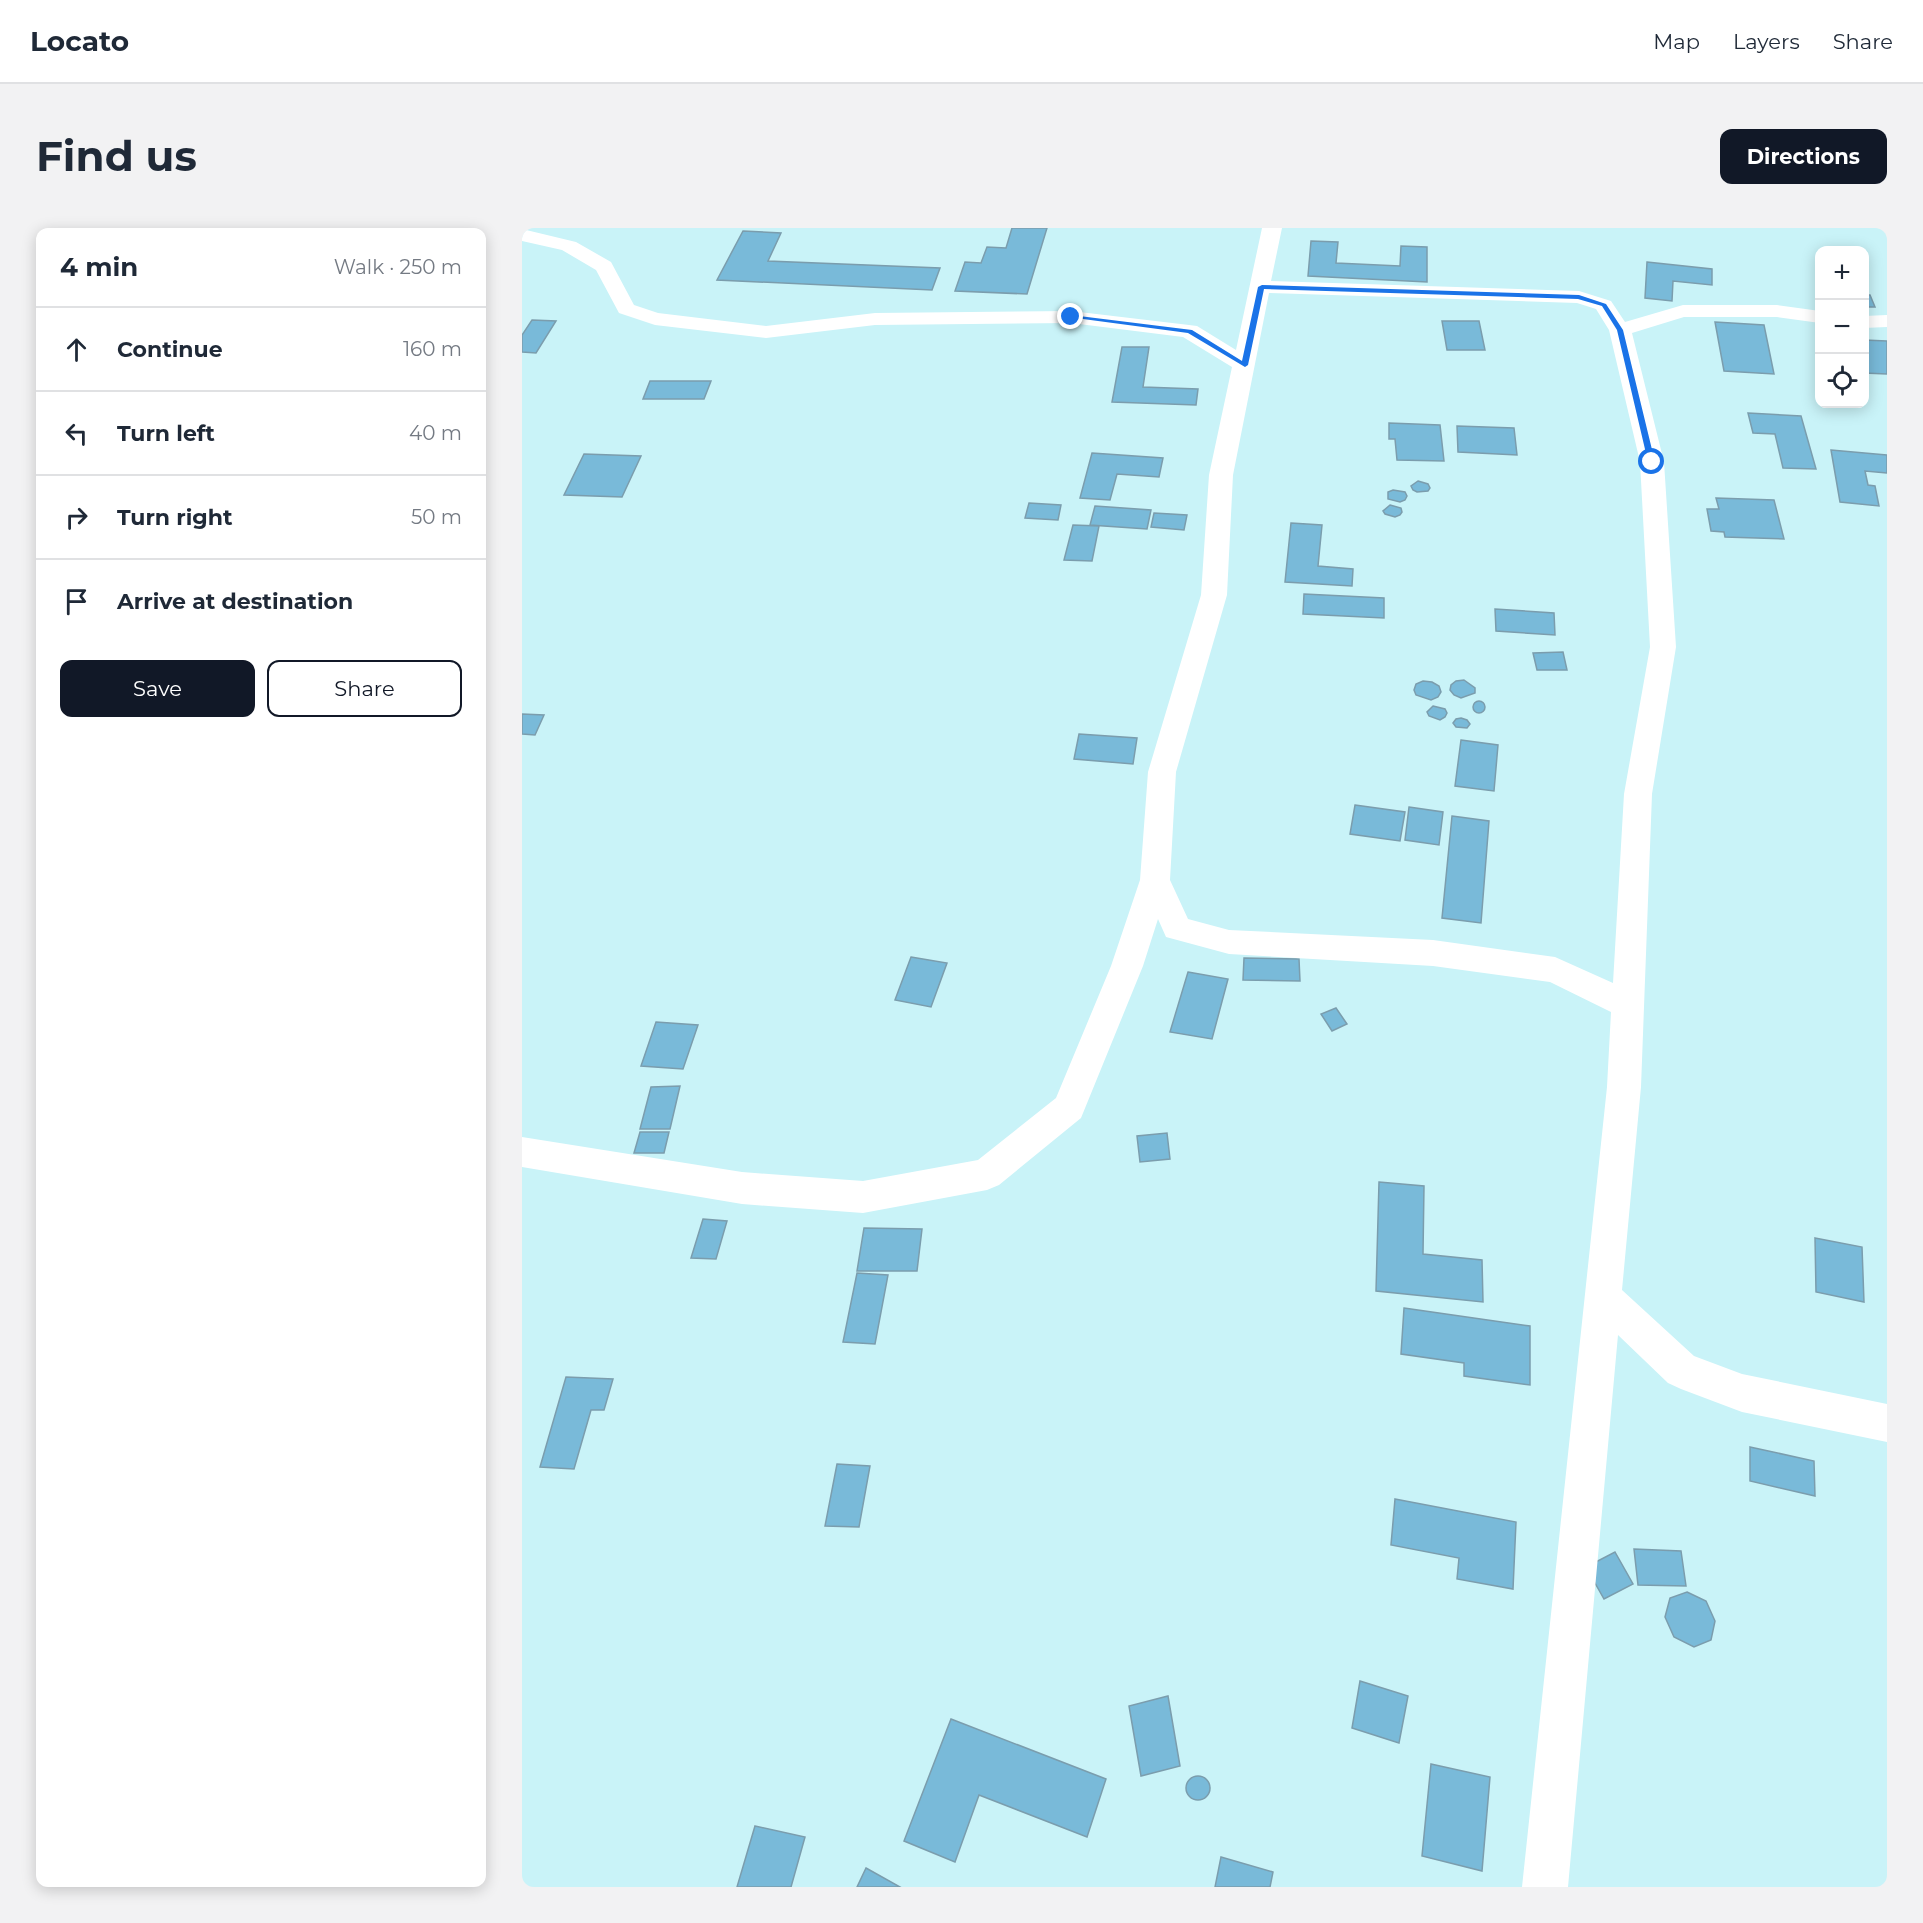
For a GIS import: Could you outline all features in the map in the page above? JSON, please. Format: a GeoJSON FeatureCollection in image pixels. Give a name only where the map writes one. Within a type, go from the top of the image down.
{"type":"FeatureCollection","features":[{"type":"Feature","properties":{"kind":"street"},"geometry":{"type":"LineString","coordinates":[[522,1152],[742,1188],[863,1197],[987,1174],[1069,1108],[1127,966],[1155,880],[1162,772],[1214,595],[1221,475],[1262,287],[1272,228]]}},
{"type":"Feature","properties":{"kind":"street"},"geometry":{"type":"LineString","coordinates":[[522,235],[569,246],[604,266],[626,309],[655,320],[766,332],[875,319],[1071,317],[1190,331],[1245,365]]}},
{"type":"Feature","properties":{"kind":"street"},"geometry":{"type":"LineString","coordinates":[[1262,287],[1579,297],[1604,305],[1620,330],[1652,462],[1663,647],[1638,794],[1624,1087],[1545,1887]]}},
{"type":"Feature","properties":{"kind":"street"},"geometry":{"type":"LineString","coordinates":[[1620,330],[1683,311],[1777,312],[1815,316]]}},
{"type":"Feature","properties":{"kind":"street"},"geometry":{"type":"LineString","coordinates":[[1869,322],[1887,321]]}},
{"type":"Feature","properties":{"kind":"street"},"geometry":{"type":"LineString","coordinates":[[1155,880],[1177,927],[1229,942],[1433,953],[1555,970],[1628,1005]]}},
{"type":"Feature","properties":{"kind":"street"},"geometry":{"type":"LineString","coordinates":[[1603,1296],[1681,1370],[1742,1393],[1887,1423]]}},
{"type":"Feature","properties":{"kind":"building"},"geometry":{"type":"Polygon","coordinates":[[[1012,228],[1047,228],[1027,294],[955,291],[965,262],[981,263],[987,247],[1006,248],[1012,228]]]}},
{"type":"Feature","properties":{"kind":"building"},"geometry":{"type":"Polygon","coordinates":[[[743,231],[781,233],[768,261],[940,268],[932,290],[717,280],[743,231]]]}},
{"type":"Feature","properties":{"kind":"building"},"geometry":{"type":"Polygon","coordinates":[[[1311,241],[1338,242],[1336,263],[1400,266],[1401,246],[1427,247],[1427,282],[1308,276],[1311,241]]]}},
{"type":"Feature","properties":{"kind":"building"},"geometry":{"type":"Polygon","coordinates":[[[1647,262],[1712,269],[1712,285],[1673,281],[1672,301],[1645,298],[1647,262]]]}},
{"type":"Feature","properties":{"kind":"building"},"geometry":{"type":"Polygon","coordinates":[[[1869,295],[1870,295],[1875,307],[1869,307],[1869,295]]]}},
{"type":"Feature","properties":{"kind":"building"},"geometry":{"type":"Polygon","coordinates":[[[532,320],[556,321],[536,353],[522,352],[522,335],[532,320]]]}},
{"type":"Feature","properties":{"kind":"building"},"geometry":{"type":"Polygon","coordinates":[[[1442,321],[1479,321],[1485,350],[1447,350],[1442,321]]]}},
{"type":"Feature","properties":{"kind":"building"},"geometry":{"type":"Polygon","coordinates":[[[1715,322],[1764,325],[1774,374],[1724,371],[1715,322]]]}},
{"type":"Feature","properties":{"kind":"building"},"geometry":{"type":"Polygon","coordinates":[[[1869,340],[1887,341],[1887,374],[1869,373],[1869,340]]]}},
{"type":"Feature","properties":{"kind":"building"},"geometry":{"type":"Polygon","coordinates":[[[1122,347],[1149,347],[1143,387],[1198,389],[1196,405],[1112,402],[1122,347]]]}},
{"type":"Feature","properties":{"kind":"building"},"geometry":{"type":"Polygon","coordinates":[[[650,381],[711,381],[704,399],[643,399],[650,381]]]}},
{"type":"Feature","properties":{"kind":"building"},"geometry":{"type":"Polygon","coordinates":[[[1748,413],[1801,416],[1816,469],[1783,468],[1775,434],[1753,433],[1748,413]]]}},
{"type":"Feature","properties":{"kind":"building"},"geometry":{"type":"Polygon","coordinates":[[[1389,423],[1440,425],[1444,461],[1397,460],[1395,439],[1389,439],[1389,423]]]}},
{"type":"Feature","properties":{"kind":"building"},"geometry":{"type":"Polygon","coordinates":[[[1457,426],[1514,428],[1517,455],[1458,452],[1457,426]]]}},
{"type":"Feature","properties":{"kind":"building"},"geometry":{"type":"Polygon","coordinates":[[[1831,450],[1887,455],[1887,473],[1865,471],[1868,485],[1875,486],[1879,506],[1840,502],[1831,450]]]}},
{"type":"Feature","properties":{"kind":"building"},"geometry":{"type":"Polygon","coordinates":[[[1092,453],[1163,458],[1159,477],[1117,474],[1110,500],[1080,498],[1092,453]]]}},
{"type":"Feature","properties":{"kind":"building"},"geometry":{"type":"Polygon","coordinates":[[[584,454],[641,456],[622,497],[564,495],[584,454]]]}},
{"type":"Feature","properties":{"kind":"building"},"geometry":{"type":"Polygon","coordinates":[[[1418,481],[1428,484],[1430,488],[1428,491],[1413,490],[1411,486],[1418,481]]]}},
{"type":"Feature","properties":{"kind":"building"},"geometry":{"type":"Polygon","coordinates":[[[1393,490],[1405,492],[1407,496],[1405,500],[1400,502],[1388,499],[1388,492],[1393,490]]]}},
{"type":"Feature","properties":{"kind":"building"},"geometry":{"type":"Polygon","coordinates":[[[1716,498],[1774,500],[1784,539],[1725,537],[1724,532],[1711,531],[1707,509],[1719,509],[1716,498]]]}},
{"type":"Feature","properties":{"kind":"building"},"geometry":{"type":"Polygon","coordinates":[[[1029,503],[1061,505],[1058,520],[1025,518],[1029,503]]]}},
{"type":"Feature","properties":{"kind":"building"},"geometry":{"type":"Polygon","coordinates":[[[1390,505],[1401,508],[1400,515],[1395,517],[1385,514],[1383,511],[1390,505]]]}},
{"type":"Feature","properties":{"kind":"building"},"geometry":{"type":"Polygon","coordinates":[[[1095,506],[1151,510],[1147,529],[1090,525],[1095,506]]]}},
{"type":"Feature","properties":{"kind":"building"},"geometry":{"type":"Polygon","coordinates":[[[1154,513],[1187,515],[1184,530],[1151,527],[1154,513]]]}},
{"type":"Feature","properties":{"kind":"building"},"geometry":{"type":"Polygon","coordinates":[[[1291,523],[1322,525],[1318,566],[1353,569],[1352,586],[1285,582],[1291,523]]]}},
{"type":"Feature","properties":{"kind":"building"},"geometry":{"type":"Polygon","coordinates":[[[1073,525],[1099,526],[1092,561],[1064,560],[1073,525]]]}},
{"type":"Feature","properties":{"kind":"building"},"geometry":{"type":"Polygon","coordinates":[[[1304,594],[1384,598],[1384,618],[1303,614],[1304,594]]]}},
{"type":"Feature","properties":{"kind":"building"},"geometry":{"type":"Polygon","coordinates":[[[1495,609],[1554,613],[1555,635],[1496,631],[1495,609]]]}},
{"type":"Feature","properties":{"kind":"building"},"geometry":{"type":"Polygon","coordinates":[[[1563,652],[1567,670],[1537,670],[1533,653],[1563,652]]]}},
{"type":"Feature","properties":{"kind":"building"},"geometry":{"type":"Polygon","coordinates":[[[1464,680],[1475,688],[1475,693],[1461,698],[1450,690],[1451,685],[1456,681],[1464,680]]]}},
{"type":"Feature","properties":{"kind":"building"},"geometry":{"type":"Polygon","coordinates":[[[1423,681],[1439,686],[1441,692],[1438,697],[1431,700],[1416,695],[1414,690],[1416,684],[1423,681]]]}},
{"type":"Feature","properties":{"kind":"building"},"geometry":{"type":"Polygon","coordinates":[[[1481,701],[1484,702],[1484,712],[1477,713],[1474,712],[1473,705],[1474,702],[1481,701]]]}},
{"type":"Feature","properties":{"kind":"building"},"geometry":{"type":"Polygon","coordinates":[[[1433,706],[1445,709],[1447,713],[1445,717],[1440,720],[1429,716],[1427,712],[1433,706]]]}},
{"type":"Feature","properties":{"kind":"building"},"geometry":{"type":"Polygon","coordinates":[[[522,714],[544,715],[535,735],[522,734],[522,714]]]}},
{"type":"Feature","properties":{"kind":"building"},"geometry":{"type":"Polygon","coordinates":[[[1461,718],[1470,724],[1467,728],[1456,727],[1453,723],[1456,719],[1461,718]]]}},
{"type":"Feature","properties":{"kind":"building"},"geometry":{"type":"Polygon","coordinates":[[[1079,734],[1137,738],[1133,764],[1074,759],[1079,734]]]}},
{"type":"Feature","properties":{"kind":"building"},"geometry":{"type":"Polygon","coordinates":[[[1461,740],[1498,745],[1494,791],[1455,786],[1461,740]]]}},
{"type":"Feature","properties":{"kind":"building"},"geometry":{"type":"Polygon","coordinates":[[[1355,805],[1405,812],[1400,841],[1350,834],[1355,805]]]}},
{"type":"Feature","properties":{"kind":"building"},"geometry":{"type":"Polygon","coordinates":[[[1409,807],[1443,812],[1439,845],[1405,840],[1409,807]]]}},
{"type":"Feature","properties":{"kind":"building"},"geometry":{"type":"Polygon","coordinates":[[[1452,816],[1489,821],[1481,923],[1442,918],[1452,816]]]}},
{"type":"Feature","properties":{"kind":"building"},"geometry":{"type":"Polygon","coordinates":[[[911,957],[947,963],[931,1007],[895,1000],[911,957]]]}},
{"type":"Feature","properties":{"kind":"building"},"geometry":{"type":"Polygon","coordinates":[[[1244,958],[1299,959],[1300,981],[1243,980],[1244,958]]]}},
{"type":"Feature","properties":{"kind":"building"},"geometry":{"type":"Polygon","coordinates":[[[1188,972],[1228,979],[1212,1039],[1170,1032],[1188,972]]]}},
{"type":"Feature","properties":{"kind":"building"},"geometry":{"type":"Polygon","coordinates":[[[1336,1008],[1347,1024],[1332,1031],[1321,1014],[1336,1008]]]}},
{"type":"Feature","properties":{"kind":"building"},"geometry":{"type":"Polygon","coordinates":[[[656,1022],[698,1025],[683,1069],[641,1066],[656,1022]]]}},
{"type":"Feature","properties":{"kind":"building"},"geometry":{"type":"Polygon","coordinates":[[[680,1086],[670,1129],[640,1129],[651,1087],[680,1086]]]}},
{"type":"Feature","properties":{"kind":"building"},"geometry":{"type":"Polygon","coordinates":[[[640,1132],[669,1132],[664,1153],[634,1153],[640,1132]]]}},
{"type":"Feature","properties":{"kind":"building"},"geometry":{"type":"Polygon","coordinates":[[[1167,1133],[1170,1159],[1140,1162],[1137,1136],[1167,1133]]]}},
{"type":"Feature","properties":{"kind":"building"},"geometry":{"type":"Polygon","coordinates":[[[1379,1182],[1424,1186],[1423,1254],[1482,1260],[1483,1302],[1376,1291],[1379,1182]]]}},
{"type":"Feature","properties":{"kind":"building"},"geometry":{"type":"Polygon","coordinates":[[[703,1219],[727,1221],[716,1259],[691,1258],[703,1219]]]}},
{"type":"Feature","properties":{"kind":"building"},"geometry":{"type":"Polygon","coordinates":[[[864,1228],[922,1229],[917,1271],[857,1271],[864,1228]]]}},
{"type":"Feature","properties":{"kind":"building"},"geometry":{"type":"Polygon","coordinates":[[[1815,1238],[1862,1247],[1864,1302],[1816,1292],[1815,1238]]]}},
{"type":"Feature","properties":{"kind":"building"},"geometry":{"type":"Polygon","coordinates":[[[857,1273],[888,1275],[875,1344],[843,1342],[857,1273]]]}},
{"type":"Feature","properties":{"kind":"building"},"geometry":{"type":"Polygon","coordinates":[[[1404,1308],[1530,1326],[1530,1385],[1464,1376],[1464,1363],[1401,1354],[1404,1308]]]}},
{"type":"Feature","properties":{"kind":"building"},"geometry":{"type":"Polygon","coordinates":[[[566,1377],[613,1379],[604,1410],[591,1410],[574,1469],[540,1467],[566,1377]]]}},
{"type":"Feature","properties":{"kind":"building"},"geometry":{"type":"Polygon","coordinates":[[[1750,1447],[1814,1461],[1815,1496],[1750,1481],[1750,1447]]]}},
{"type":"Feature","properties":{"kind":"building"},"geometry":{"type":"Polygon","coordinates":[[[837,1464],[870,1466],[859,1527],[825,1526],[837,1464]]]}},
{"type":"Feature","properties":{"kind":"building"},"geometry":{"type":"Polygon","coordinates":[[[1395,1499],[1516,1522],[1513,1589],[1457,1579],[1459,1558],[1391,1545],[1395,1499]]]}},
{"type":"Feature","properties":{"kind":"building"},"geometry":{"type":"Polygon","coordinates":[[[1634,1549],[1681,1551],[1686,1586],[1638,1585],[1634,1549]]]}},
{"type":"Feature","properties":{"kind":"building"},"geometry":{"type":"Polygon","coordinates":[[[1615,1552],[1633,1584],[1604,1599],[1586,1567],[1615,1552]]]}},
{"type":"Feature","properties":{"kind":"building"},"geometry":{"type":"Polygon","coordinates":[[[1687,1592],[1706,1601],[1715,1621],[1711,1640],[1694,1647],[1674,1637],[1665,1617],[1670,1598],[1687,1592]]]}},
{"type":"Feature","properties":{"kind":"building"},"geometry":{"type":"Polygon","coordinates":[[[1360,1681],[1408,1696],[1399,1743],[1352,1728],[1360,1681]]]}},
{"type":"Feature","properties":{"kind":"building"},"geometry":{"type":"Polygon","coordinates":[[[1168,1696],[1180,1766],[1141,1776],[1129,1706],[1168,1696]]]}},
{"type":"Feature","properties":{"kind":"building"},"geometry":{"type":"Polygon","coordinates":[[[951,1719],[1106,1779],[1087,1837],[979,1795],[955,1862],[904,1841],[951,1719]]]}},
{"type":"Feature","properties":{"kind":"building"},"geometry":{"type":"Polygon","coordinates":[[[1431,1764],[1490,1777],[1482,1871],[1422,1856],[1431,1764]]]}},
{"type":"Feature","properties":{"kind":"building"},"geometry":{"type":"Polygon","coordinates":[[[1193,1776],[1203,1776],[1210,1783],[1210,1793],[1203,1800],[1193,1800],[1186,1793],[1186,1783],[1193,1776]]]}},
{"type":"Feature","properties":{"kind":"building"},"geometry":{"type":"Polygon","coordinates":[[[755,1826],[805,1837],[791,1887],[737,1887],[755,1826]]]}},
{"type":"Feature","properties":{"kind":"building"},"geometry":{"type":"Polygon","coordinates":[[[1221,1857],[1273,1872],[1270,1887],[1215,1887],[1221,1857]]]}},
{"type":"Feature","properties":{"kind":"building"},"geometry":{"type":"Polygon","coordinates":[[[866,1868],[900,1887],[857,1887],[866,1868]]]}},
{"type":"Feature","properties":{"kind":"route"},"geometry":{"type":"LineString","coordinates":[[1071,317],[1190,331],[1245,365],[1262,287],[1579,297],[1604,305],[1620,330],[1652,462]]}}]}
